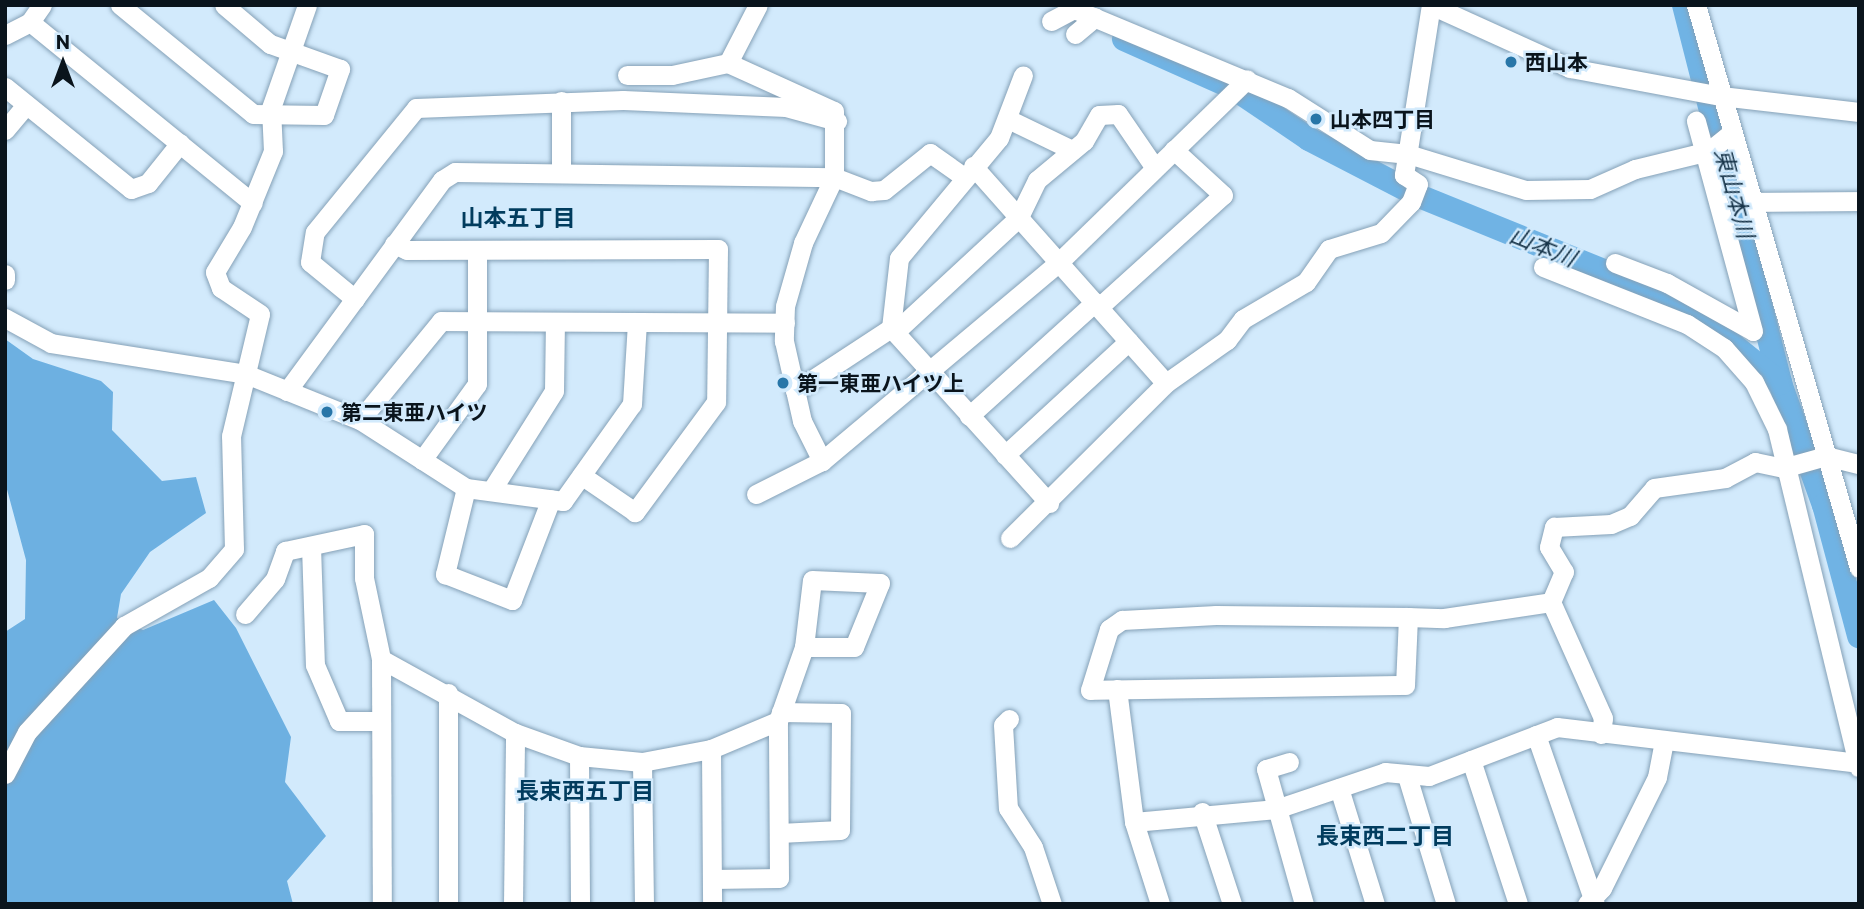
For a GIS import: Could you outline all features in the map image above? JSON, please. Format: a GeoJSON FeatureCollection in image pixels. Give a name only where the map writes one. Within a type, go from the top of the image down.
{"type":"FeatureCollection","features":[{"type":"Feature","properties":{"kind":"street"},"geometry":{"type":"LineString","coordinates":[[5,35],[30,22],[42,5]]}},
{"type":"Feature","properties":{"kind":"street"},"geometry":{"type":"LineString","coordinates":[[120,5],[253,114],[272,118],[324,115],[340,69],[270,44],[225,5]]}},
{"type":"Feature","properties":{"kind":"street"},"geometry":{"type":"LineString","coordinates":[[5,774],[27,733],[124,626],[209,578],[234,549],[231,436],[260,314],[220,288],[215,272],[253,203],[273,151],[272,118],[290,52],[307,5]]}},
{"type":"Feature","properties":{"kind":"street"},"geometry":{"type":"LineString","coordinates":[[728,63],[758,5]]}},
{"type":"Feature","properties":{"kind":"street"},"geometry":{"type":"LineString","coordinates":[[1010,538],[1049,503],[1166,383],[1227,340],[1243,319],[1306,282],[1329,249],[1381,233],[1414,194],[1404,175],[1431,5],[1570,68],[1718,96],[1859,112]]}},
{"type":"Feature","properties":{"kind":"street"},"geometry":{"type":"LineString","coordinates":[[1696,5],[1718,96],[1859,568]]}},
{"type":"Feature","properties":{"kind":"street"},"geometry":{"type":"LineString","coordinates":[[1051,22],[1074,9],[1095,16],[1247,79],[1370,150],[1408,154],[1559,194],[1707,152],[1731,133]]}},
{"type":"Feature","properties":{"kind":"street"},"geometry":{"type":"LineString","coordinates":[[1075,34],[1095,16]]}},
{"type":"Feature","properties":{"kind":"street"},"geometry":{"type":"LineString","coordinates":[[30,22],[253,203]]}},
{"type":"Feature","properties":{"kind":"street"},"geometry":{"type":"LineString","coordinates":[[627,75],[672,75],[728,63],[820,103],[837,121],[834,177],[803,243],[785,323],[795,391],[822,461]]}},
{"type":"Feature","properties":{"kind":"street"},"geometry":{"type":"LineString","coordinates":[[1023,75],[1010,120],[899,258],[893,330],[1049,503]]}},
{"type":"Feature","properties":{"kind":"street"},"geometry":{"type":"LineString","coordinates":[[756,494],[822,461],[1059,262],[1247,79]]}},
{"type":"Feature","properties":{"kind":"street"},"geometry":{"type":"LineString","coordinates":[[5,87],[131,189],[148,183],[180,143]]}},
{"type":"Feature","properties":{"kind":"street"},"geometry":{"type":"LineString","coordinates":[[355,299],[310,262],[315,232],[416,108],[561,101],[786,107],[837,121]]}},
{"type":"Feature","properties":{"kind":"street"},"geometry":{"type":"LineString","coordinates":[[561,101],[561,171]]}},
{"type":"Feature","properties":{"kind":"street"},"geometry":{"type":"LineString","coordinates":[[5,130],[26,105]]}},
{"type":"Feature","properties":{"kind":"street"},"geometry":{"type":"LineString","coordinates":[[795,391],[893,330],[1019,217],[1037,180],[1072,150],[1099,115],[1118,114],[1155,168]]}},
{"type":"Feature","properties":{"kind":"street"},"geometry":{"type":"LineString","coordinates":[[1010,120],[1072,150]]}},
{"type":"Feature","properties":{"kind":"street"},"geometry":{"type":"LineString","coordinates":[[1615,263],[1679,289],[1753,331],[1707,152],[1696,121]]}},
{"type":"Feature","properties":{"kind":"street"},"geometry":{"type":"LineString","coordinates":[[969,416],[1223,195],[1174,150]]}},
{"type":"Feature","properties":{"kind":"street"},"geometry":{"type":"LineString","coordinates":[[288,391],[394,244],[455,172],[561,171],[834,177],[884,190],[930,153],[969,171],[1019,217],[1166,383]]}},
{"type":"Feature","properties":{"kind":"street"},"geometry":{"type":"LineString","coordinates":[[1750,202],[1859,201]]}},
{"type":"Feature","properties":{"kind":"street"},"geometry":{"type":"LineString","coordinates":[[394,244],[477,250],[718,249],[720,393],[635,512],[582,475]]}},
{"type":"Feature","properties":{"kind":"street"},"geometry":{"type":"LineString","coordinates":[[422,460],[477,384],[477,250]]}},
{"type":"Feature","properties":{"kind":"street"},"geometry":{"type":"LineString","coordinates":[[1134,822],[1202,812],[1276,809],[1385,772],[1429,776],[1558,727],[1858,765],[1767,405],[1724,348],[1687,324],[1543,267]]}},
{"type":"Feature","properties":{"kind":"street"},"geometry":{"type":"LineString","coordinates":[[5,274],[5,280]]}},
{"type":"Feature","properties":{"kind":"street"},"geometry":{"type":"LineString","coordinates":[[5,318],[51,344],[246,374],[360,421],[466,488],[563,501],[632,404],[637,322]]}},
{"type":"Feature","properties":{"kind":"street"},"geometry":{"type":"LineString","coordinates":[[360,421],[430,327],[477,322],[785,323]]}},
{"type":"Feature","properties":{"kind":"street"},"geometry":{"type":"LineString","coordinates":[[491,491],[554,391],[555,322]]}},
{"type":"Feature","properties":{"kind":"street"},"geometry":{"type":"LineString","coordinates":[[1004,455],[1129,341]]}},
{"type":"Feature","properties":{"kind":"street"},"geometry":{"type":"LineString","coordinates":[[1601,734],[1603,718],[1550,602],[1564,572],[1549,547],[1554,527],[1611,524],[1630,516],[1654,488],[1725,478],[1755,462],[1783,468],[1826,456],[1859,464]]}},
{"type":"Feature","properties":{"kind":"street"},"geometry":{"type":"LineString","coordinates":[[466,488],[445,574],[512,600],[551,499]]}},
{"type":"Feature","properties":{"kind":"street"},"geometry":{"type":"LineString","coordinates":[[245,614],[275,579],[285,551],[364,534],[364,578],[381,659],[382,904]]}},
{"type":"Feature","properties":{"kind":"street"},"geometry":{"type":"LineString","coordinates":[[311,546],[315,665],[339,721],[381,721]]}},
{"type":"Feature","properties":{"kind":"street"},"geometry":{"type":"LineString","coordinates":[[712,879],[779,878],[779,717],[804,647],[812,580],[880,583],[854,647],[804,647]]}},
{"type":"Feature","properties":{"kind":"street"},"geometry":{"type":"LineString","coordinates":[[1408,617],[1405,685],[1090,690],[1090,674],[1109,629],[1122,620],[1408,617],[1550,602]]}},
{"type":"Feature","properties":{"kind":"street"},"geometry":{"type":"LineString","coordinates":[[381,659],[448,693],[515,733],[579,756],[642,762],[711,749],[779,717],[841,713],[840,830],[779,833]]}},
{"type":"Feature","properties":{"kind":"street"},"geometry":{"type":"LineString","coordinates":[[1117,689],[1119,748],[1134,822],[1160,904]]}},
{"type":"Feature","properties":{"kind":"street"},"geometry":{"type":"LineString","coordinates":[[448,693],[448,904]]}},
{"type":"Feature","properties":{"kind":"street"},"geometry":{"type":"LineString","coordinates":[[1009,719],[1003,725],[1008,808],[1033,847],[1052,904]]}},
{"type":"Feature","properties":{"kind":"street"},"geometry":{"type":"LineString","coordinates":[[513,904],[515,733]]}},
{"type":"Feature","properties":{"kind":"street"},"geometry":{"type":"LineString","coordinates":[[1536,735],[1591,903]]}},
{"type":"Feature","properties":{"kind":"street"},"geometry":{"type":"LineString","coordinates":[[1591,903],[1657,777],[1664,742]]}},
{"type":"Feature","properties":{"kind":"street"},"geometry":{"type":"LineString","coordinates":[[711,749],[712,904]]}},
{"type":"Feature","properties":{"kind":"street"},"geometry":{"type":"LineString","coordinates":[[579,756],[580,904]]}},
{"type":"Feature","properties":{"kind":"street"},"geometry":{"type":"LineString","coordinates":[[1471,760],[1518,904]]}},
{"type":"Feature","properties":{"kind":"street"},"geometry":{"type":"LineString","coordinates":[[642,762],[644,904]]}},
{"type":"Feature","properties":{"kind":"street"},"geometry":{"type":"LineString","coordinates":[[1289,762],[1266,769],[1304,904]]}},
{"type":"Feature","properties":{"kind":"street"},"geometry":{"type":"LineString","coordinates":[[1407,776],[1446,904]]}},
{"type":"Feature","properties":{"kind":"street"},"geometry":{"type":"LineString","coordinates":[[1339,788],[1375,904]]}},
{"type":"Feature","properties":{"kind":"street"},"geometry":{"type":"LineString","coordinates":[[1202,812],[1232,904]]}},
{"type":"Feature","properties":{"kind":"shaded area"},"geometry":{"type":"Polygon","coordinates":[[[5,339],[33,359],[101,381],[113,392],[112,430],[162,481],[196,477],[206,513],[150,552],[121,594],[117,618],[143,630],[214,600],[236,628],[291,737],[285,782],[326,836],[287,881],[293,904],[5,904],[5,632],[25,619],[26,560],[5,482],[5,339]]]}},
{"type":"Feature","properties":{"kind":"waterway","name":"東山本川"},"geometry":{"type":"LineString","coordinates":[[1684,5],[1780,383],[1824,505],[1859,636]]}},
{"type":"Feature","properties":{"kind":"waterway","name":"山本川"},"geometry":{"type":"LineString","coordinates":[[1124,39],[1232,87],[1309,139],[1419,196],[1680,302],[1780,383]]}},
{"type":"Feature","properties":{"kind":"place","name":"西山本"},"geometry":{"type":"Point","coordinates":[1511,62]}},
{"type":"Feature","properties":{"kind":"place","name":"山本四丁目"},"geometry":{"type":"Point","coordinates":[1316,119]}},
{"type":"Feature","properties":{"kind":"place","name":"第一東亜ハイツ上"},"geometry":{"type":"Point","coordinates":[783,383]}},
{"type":"Feature","properties":{"kind":"place","name":"第二東亜ハイツ"},"geometry":{"type":"Point","coordinates":[327,412]}},
{"type":"Feature","properties":{"kind":"district","name":"山本五丁目"},"geometry":{"type":"Point","coordinates":[518,217]}},
{"type":"Feature","properties":{"kind":"district","name":"長束西五丁目"},"geometry":{"type":"Point","coordinates":[585,790]}},
{"type":"Feature","properties":{"kind":"district","name":"長束西二丁目"},"geometry":{"type":"Point","coordinates":[1385,835]}}]}
